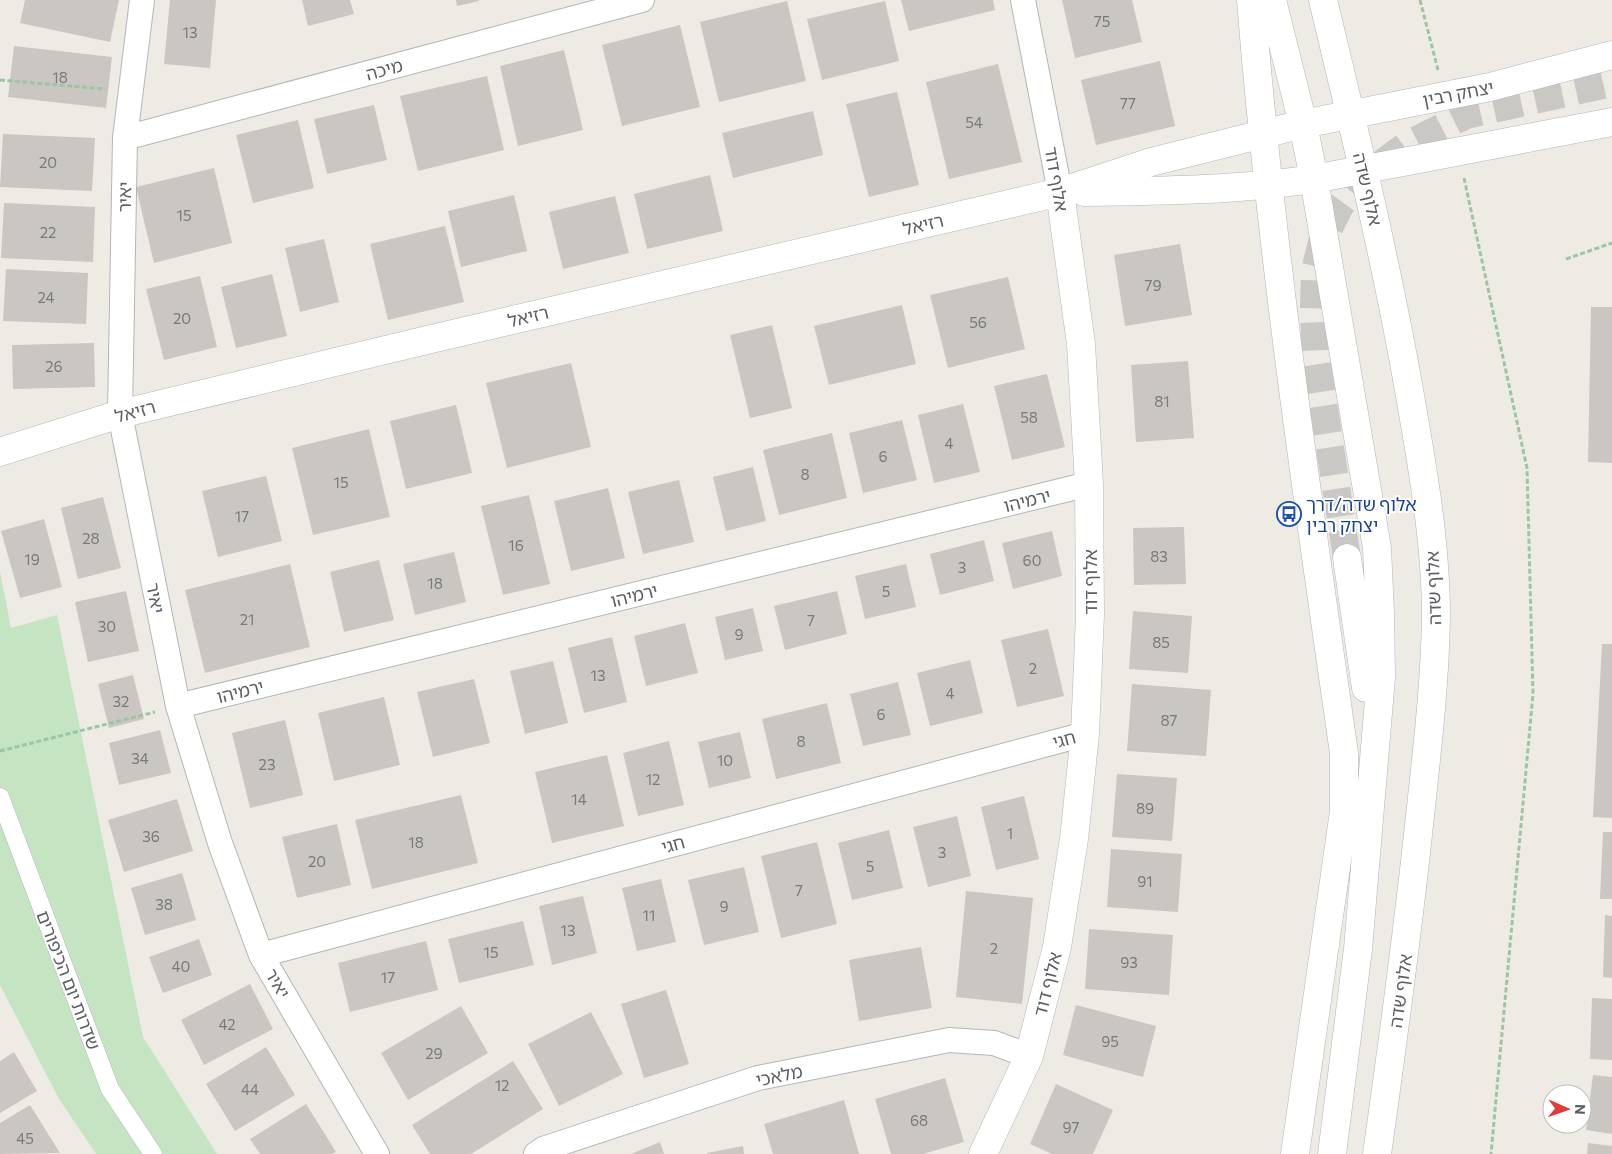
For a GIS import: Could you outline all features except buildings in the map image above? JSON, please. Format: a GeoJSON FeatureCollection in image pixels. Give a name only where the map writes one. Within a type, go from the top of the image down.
{"type":"FeatureCollection","features":[{"type":"Feature","properties":{"kind":"main road"},"geometry":{"type":"LineString","coordinates":[[1251,0],[1261,134],[1284,336],[1344,753],[1344,811],[1295,1154]]}},
{"type":"Feature","properties":{"kind":"main road"},"geometry":{"type":"LineString","coordinates":[[1272,0],[1303,124],[1314,179],[1377,548],[1381,677],[1358,950],[1332,1154]]}},
{"type":"Feature","properties":{"kind":"main road","name":"אלוף שדה"},"geometry":{"type":"LineString","coordinates":[[1324,0],[1352,114],[1393,299],[1418,442],[1430,536],[1436,616],[1426,758],[1404,968],[1377,1154]]}},
{"type":"Feature","properties":{"kind":"main road","name":"יצחק רבין"},"geometry":{"type":"LineString","coordinates":[[1303,124],[1490,87],[1612,55]]}},
{"type":"Feature","properties":{"kind":"main road"},"geometry":{"type":"LineString","coordinates":[[1314,179],[1612,122]]}},
{"type":"Feature","properties":{"kind":"main road","name":"רזיאל"},"geometry":{"type":"LineString","coordinates":[[0,452],[120,414],[1060,192],[1151,162],[1303,124]]}},
{"type":"Feature","properties":{"kind":"main road","name":"רזיאל"},"geometry":{"type":"LineString","coordinates":[[1060,192],[1178,191],[1268,186],[1314,179]]}},
{"type":"Feature","properties":{"kind":"main road","name":"אלוף דוד"},"geometry":{"type":"LineString","coordinates":[[982,1154],[1029,1056],[1057,947],[1074,839],[1085,734],[1090,615],[1089,484],[1081,344],[1060,192]]}},
{"type":"Feature","properties":{"kind":"main road"},"geometry":{"type":"LineString","coordinates":[[1347,558],[1375,746]]}},
{"type":"Feature","properties":{"kind":"street","name":"יאיר"},"geometry":{"type":"LineString","coordinates":[[142,0],[125,138],[120,414],[178,706],[220,843],[261,955],[377,1154]]}},
{"type":"Feature","properties":{"kind":"street","name":"מיכה"},"geometry":{"type":"LineString","coordinates":[[125,138],[642,0]]}},
{"type":"Feature","properties":{"kind":"street","name":"אלוף דוד"},"geometry":{"type":"LineString","coordinates":[[1022,0],[1060,192]]}},
{"type":"Feature","properties":{"kind":"street","name":"ירמיהו"},"geometry":{"type":"LineString","coordinates":[[178,706],[1089,484]]}},
{"type":"Feature","properties":{"kind":"street","name":"חגי"},"geometry":{"type":"LineString","coordinates":[[261,955],[1085,734]]}},
{"type":"Feature","properties":{"kind":"street","name":"שדרות יום הכיפורים"},"geometry":{"type":"LineString","coordinates":[[0,797],[110,1089],[153,1154]]}},
{"type":"Feature","properties":{"kind":"street","name":"מלאכי"},"geometry":{"type":"LineString","coordinates":[[536,1154],[543,1149],[758,1078],[949,1040],[994,1043],[1029,1056]]}},
{"type":"Feature","properties":{"kind":"path"},"geometry":{"type":"LineString","coordinates":[[1420,0],[1444,95]]}},
{"type":"Feature","properties":{"kind":"path"},"geometry":{"type":"LineString","coordinates":[[0,80],[131,92]]}},
{"type":"Feature","properties":{"kind":"path"},"geometry":{"type":"LineString","coordinates":[[1458,151],[1527,478],[1533,694],[1491,1154]]}},
{"type":"Feature","properties":{"kind":"path"},"geometry":{"type":"LineString","coordinates":[[1566,259],[1612,243]]}},
{"type":"Feature","properties":{"kind":"path"},"geometry":{"type":"LineString","coordinates":[[0,751],[178,706]]}},
{"type":"Feature","properties":{"kind":"green space"},"geometry":{"type":"Polygon","coordinates":[[[0,571],[11,628],[57,615],[143,1037],[217,1154],[96,1154],[59,1099],[0,985],[0,571]]]}},
{"type":"Feature","properties":{"kind":"tunnel"},"geometry":{"type":"LineString","coordinates":[[1347,558],[1316,357],[1314,309],[1315,271],[1322,242],[1340,206],[1358,181],[1407,145],[1466,115],[1612,83]]}},
{"type":"Feature","properties":{"kind":"place","name":"אלוף שדה/דרך יצחק רבין"},"geometry":{"type":"Point","coordinates":[1289,514]}}]}
